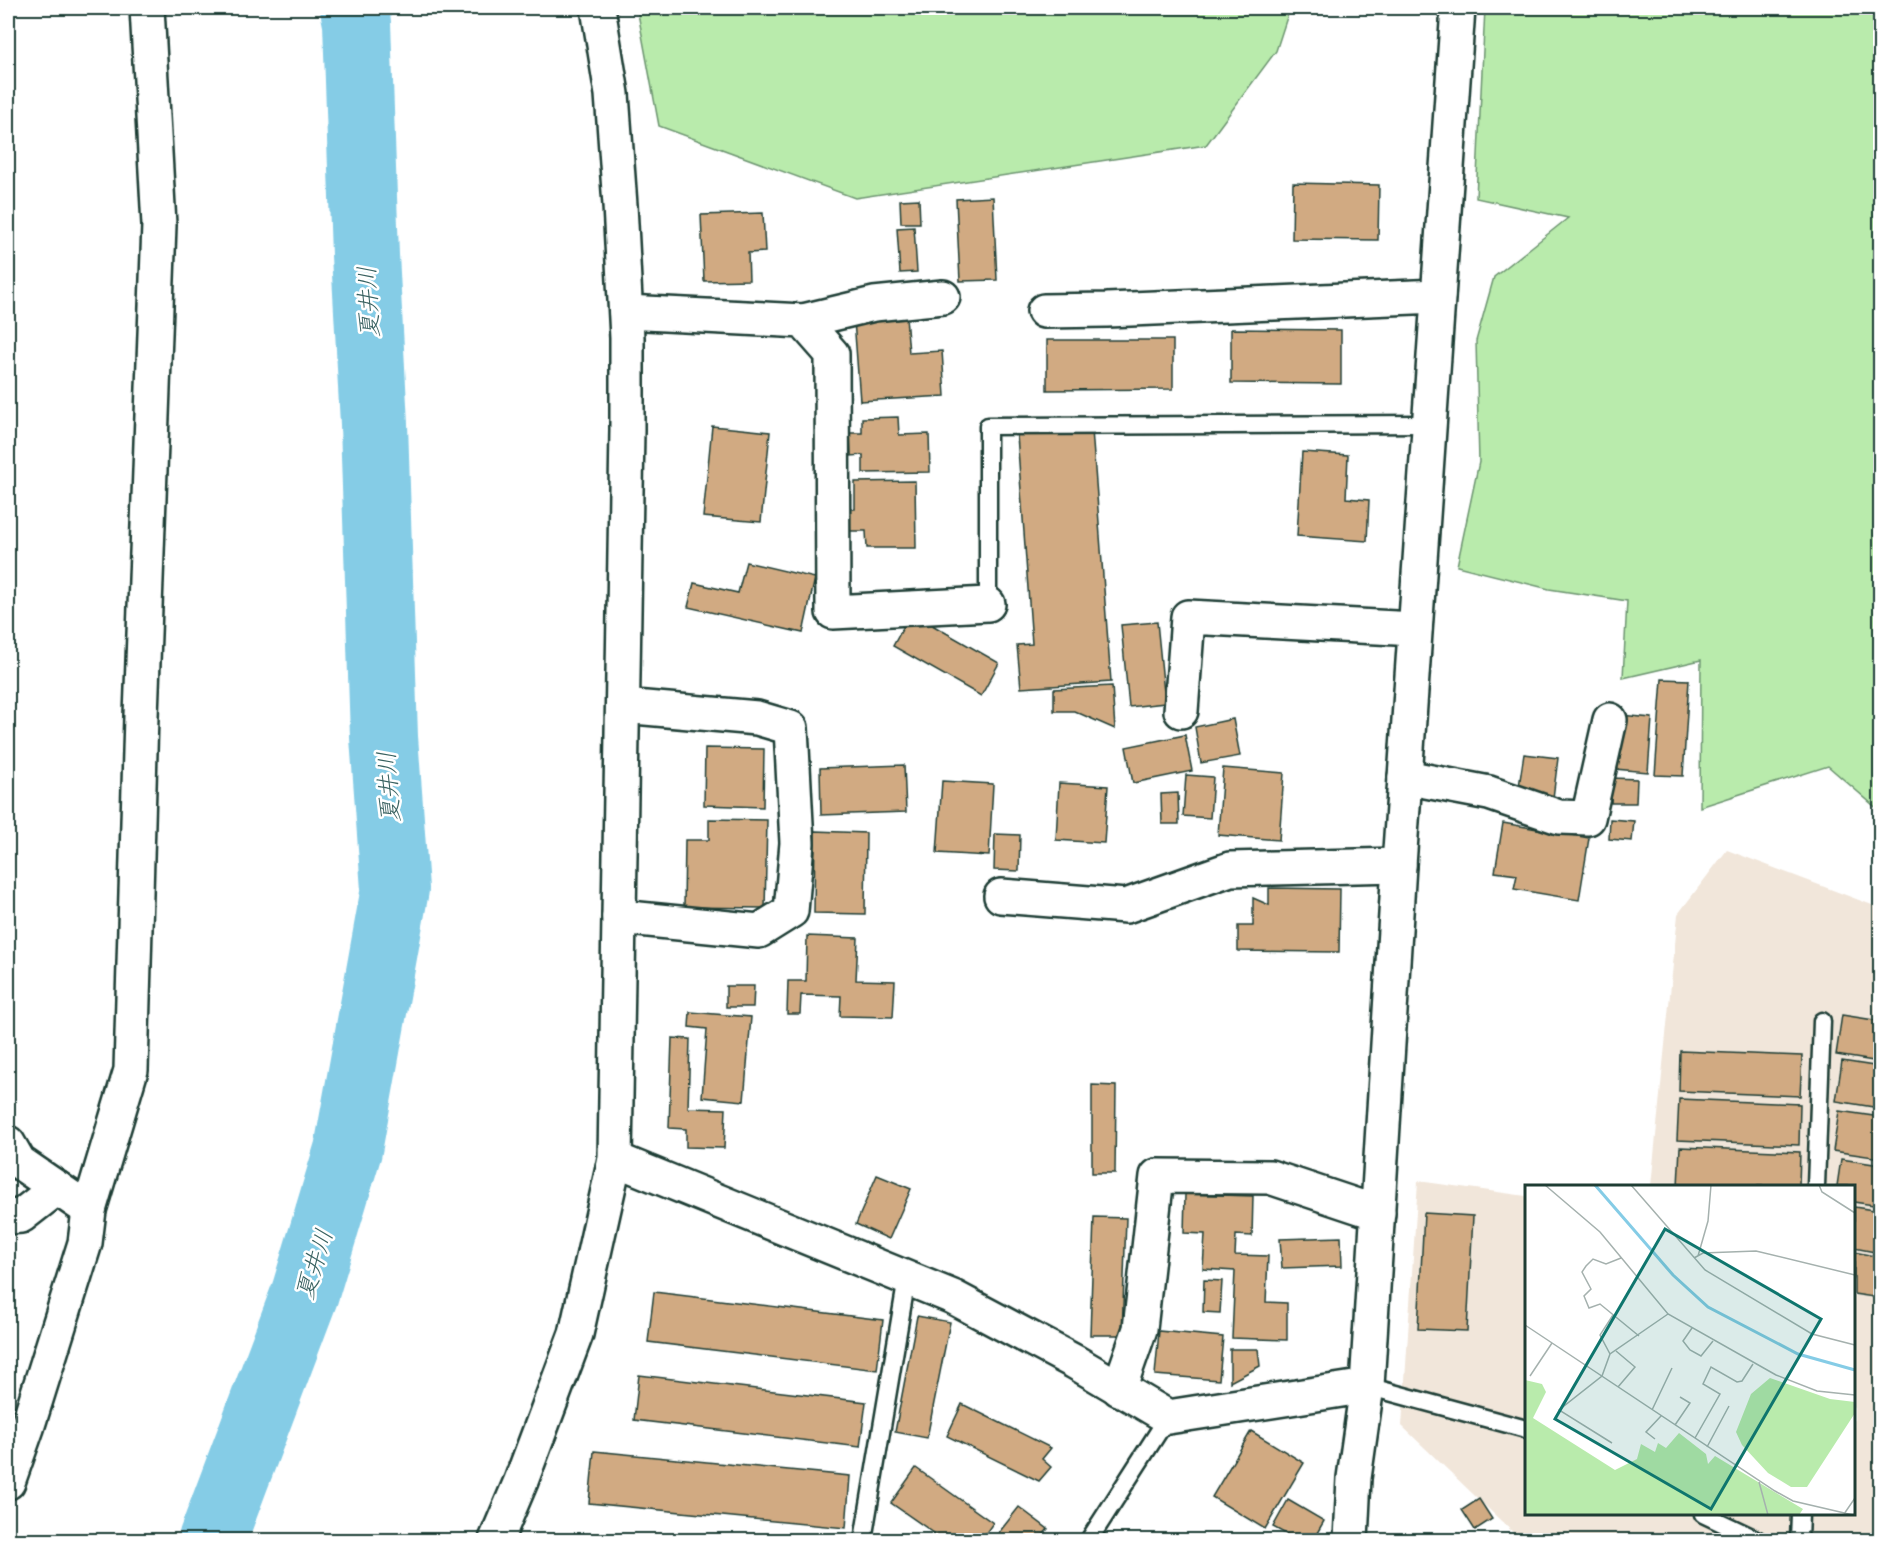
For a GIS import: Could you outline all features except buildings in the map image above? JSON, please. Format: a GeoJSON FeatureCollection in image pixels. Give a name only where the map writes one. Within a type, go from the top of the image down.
{"type":"FeatureCollection","features":[{"type":"Feature","properties":{"kind":"street"},"geometry":{"type":"LineString","coordinates":[[8,1482],[85,1243],[89,1210],[130,1070],[159,225],[147,8]]}},
{"type":"Feature","properties":{"kind":"street"},"geometry":{"type":"LineString","coordinates":[[496,1540],[521,1481],[576,1334],[615,1159],[627,430],[626,312],[612,94],[598,8]]}},
{"type":"Feature","properties":{"kind":"street"},"geometry":{"type":"LineString","coordinates":[[1351,1540],[1354,1478],[1367,1386],[1399,865],[1458,8]]}},
{"type":"Feature","properties":{"kind":"street"},"geometry":{"type":"LineString","coordinates":[[1044,310],[1107,310],[1438,296]]}},
{"type":"Feature","properties":{"kind":"street"},"geometry":{"type":"LineString","coordinates":[[626,312],[803,321],[874,304],[943,297]]}},
{"type":"Feature","properties":{"kind":"street"},"geometry":{"type":"LineString","coordinates":[[803,321],[832,354],[832,612],[988,604]]}},
{"type":"Feature","properties":{"kind":"street"},"geometry":{"type":"LineString","coordinates":[[1181,711],[1188,617],[1415,629]]}},
{"type":"Feature","properties":{"kind":"street"},"geometry":{"type":"LineString","coordinates":[[619,917],[759,931],[791,911],[797,843],[791,728],[757,718],[622,706]]}},
{"type":"Feature","properties":{"kind":"street"},"geometry":{"type":"LineString","coordinates":[[1405,777],[1489,793],[1559,817],[1588,818],[1610,720]]}},
{"type":"Feature","properties":{"kind":"street"},"geometry":{"type":"LineString","coordinates":[[1001,896],[1126,906],[1230,869],[1399,865]]}},
{"type":"Feature","properties":{"kind":"street"},"geometry":{"type":"LineString","coordinates":[[8,1143],[19,1162],[89,1210]]}},
{"type":"Feature","properties":{"kind":"street"},"geometry":{"type":"LineString","coordinates":[[615,1159],[953,1297],[1075,1362],[1168,1418],[1367,1386]]}},
{"type":"Feature","properties":{"kind":"street"},"geometry":{"type":"LineString","coordinates":[[1119,1389],[1140,1329],[1157,1176],[1270,1177],[1378,1213]]}},
{"type":"Feature","properties":{"kind":"street"},"geometry":{"type":"LineString","coordinates":[[8,1217],[21,1216],[57,1188]]}},
{"type":"Feature","properties":{"kind":"lane"},"geometry":{"type":"LineString","coordinates":[[988,604],[988,426],[1429,424]]}},
{"type":"Feature","properties":{"kind":"lane"},"geometry":{"type":"LineString","coordinates":[[1816,1185],[1821,1021]]}},
{"type":"Feature","properties":{"kind":"lane"},"geometry":{"type":"LineString","coordinates":[[863,1540],[907,1278]]}},
{"type":"Feature","properties":{"kind":"lane"},"geometry":{"type":"LineString","coordinates":[[1367,1386],[1525,1428]]}},
{"type":"Feature","properties":{"kind":"lane"},"geometry":{"type":"LineString","coordinates":[[1089,1540],[1168,1418]]}},
{"type":"Feature","properties":{"kind":"lane"},"geometry":{"type":"LineString","coordinates":[[1705,1515],[1758,1540]]}},
{"type":"Feature","properties":{"kind":"lane"},"geometry":{"type":"LineString","coordinates":[[1799,1540],[1800,1515]]}},
{"type":"Feature","properties":{"kind":"shaded area"},"geometry":{"type":"Polygon","coordinates":[[[1727,850],[1880,908],[1880,1540],[1521,1540],[1402,1426],[1418,1181],[1525,1196],[1525,1515],[1855,1515],[1855,1185],[1651,1185],[1678,914],[1727,850]]]}},
{"type":"Feature","properties":{"kind":"green space"},"geometry":{"type":"Polygon","coordinates":[[[637,8],[1290,8],[1276,51],[1206,145],[855,198],[659,126],[637,8]]]}},
{"type":"Feature","properties":{"kind":"green space"},"geometry":{"type":"Polygon","coordinates":[[[1485,8],[1880,8],[1880,811],[1828,766],[1700,807],[1701,660],[1623,678],[1627,601],[1549,589],[1457,566],[1479,462],[1476,341],[1494,277],[1568,218],[1476,198],[1485,8]]]}},
{"type":"Feature","properties":{"kind":"waterway","name":"夏井川"},"geometry":{"type":"LineString","coordinates":[[212,1540],[305,1293],[348,1150],[395,889],[384,737],[374,424],[365,255],[357,23],[354,8]]}}]}
